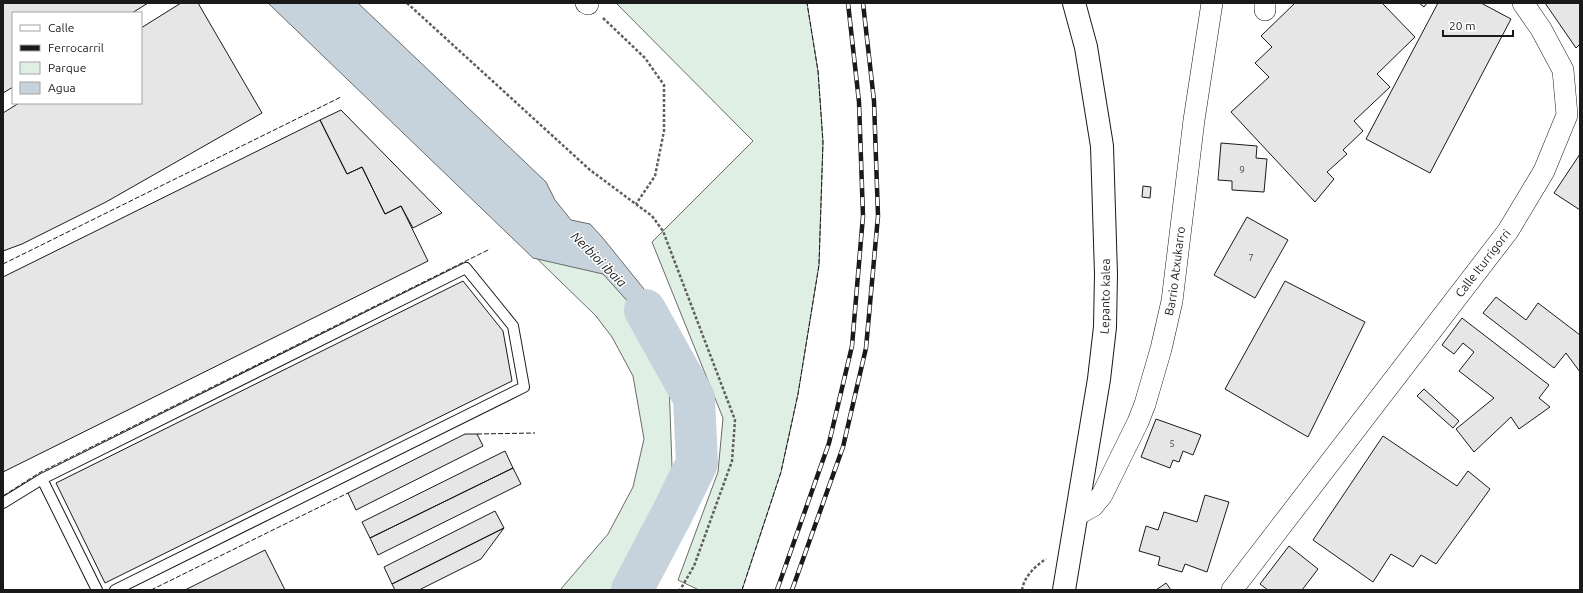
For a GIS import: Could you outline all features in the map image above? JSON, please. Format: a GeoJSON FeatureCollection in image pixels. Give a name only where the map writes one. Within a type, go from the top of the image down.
{"type":"FeatureCollection","features":[{"type":"Feature","properties":{"kind":"main road","name":"Lepanto kalea"},"geometry":{"type":"LineString","coordinates":[[1064,590],[1104,342],[1106,274],[1102,146],[1086,47],[1074,3]]}},
{"type":"Feature","properties":{"kind":"street","name":"Barrio Atxukarro"},"geometry":{"type":"LineString","coordinates":[[1077,515],[1093,506],[1102,495],[1146,404],[1160,354],[1172,301],[1194,120],[1212,3]]}},
{"type":"Feature","properties":{"kind":"street","name":"Calle Iturrigorri"},"geometry":{"type":"LineString","coordinates":[[1232,590],[1508,231],[1544,172],[1567,115],[1563,70],[1541,29],[1523,3]]}},
{"type":"Feature","properties":{"kind":"lane"},"geometry":{"type":"LineString","coordinates":[[3,503],[42,479],[466,268],[513,326],[524,387],[114,590]]}},
{"type":"Feature","properties":{"kind":"lane"},"geometry":{"type":"LineString","coordinates":[[42,479],[97,590]]}},
{"type":"Feature","properties":{"kind":"path"},"geometry":{"type":"LineString","coordinates":[[407,3],[590,170],[652,216],[663,231],[735,420],[732,461],[694,566],[680,590]]}},
{"type":"Feature","properties":{"kind":"path"},"geometry":{"type":"LineString","coordinates":[[587,4],[645,58],[664,85],[664,131],[655,176],[636,204]]}},
{"type":"Feature","properties":{"kind":"path"},"geometry":{"type":"LineString","coordinates":[[1022,590],[1023,582],[1036,565],[1056,553],[1070,558]]}},
{"type":"Feature","properties":{"kind":"green space"},"geometry":{"type":"Polygon","coordinates":[[[616,3],[807,3],[818,71],[823,142],[819,265],[798,394],[781,472],[742,590],[699,590],[678,580],[718,472],[723,418],[652,242],[753,141],[616,3]]]}},
{"type":"Feature","properties":{"kind":"green space"},"geometry":{"type":"Polygon","coordinates":[[[449,173],[608,261],[669,382],[673,495],[616,590],[560,590],[608,534],[633,487],[644,439],[633,376],[612,337],[596,316],[449,173]]]}},
{"type":"Feature","properties":{"kind":"water"},"geometry":{"type":"Polygon","coordinates":[[[268,3],[358,3],[546,182],[555,200],[571,220],[590,224],[602,237],[648,294],[684,359],[660,361],[631,305],[603,274],[533,258],[268,3]]]}},
{"type":"Feature","properties":{"kind":"building"},"geometry":{"type":"Polygon","coordinates":[[[3,3],[148,3],[134,12],[12,12],[12,88],[3,93],[3,3]]]}},
{"type":"Feature","properties":{"kind":"building"},"geometry":{"type":"Polygon","coordinates":[[[181,3],[198,3],[262,113],[106,202],[22,244],[3,251],[3,113],[17,104],[142,104],[142,27],[181,3]]]}},
{"type":"Feature","properties":{"kind":"building"},"geometry":{"type":"Polygon","coordinates":[[[1295,3],[1382,3],[1415,37],[1377,74],[1390,87],[1354,121],[1363,131],[1343,150],[1347,154],[1327,172],[1334,179],[1315,202],[1231,112],[1269,77],[1255,63],[1272,47],[1261,36],[1295,3]]]}},
{"type":"Feature","properties":{"kind":"building"},"geometry":{"type":"Polygon","coordinates":[[[1419,3],[1427,3],[1424,7],[1419,3]]]}},
{"type":"Feature","properties":{"kind":"building"},"geometry":{"type":"Polygon","coordinates":[[[1438,3],[1481,3],[1511,19],[1430,173],[1366,139],[1438,3]]]}},
{"type":"Feature","properties":{"kind":"building"},"geometry":{"type":"Polygon","coordinates":[[[1545,3],[1580,3],[1580,44],[1576,48],[1545,3]]]}},
{"type":"Feature","properties":{"kind":"building"},"geometry":{"type":"Polygon","coordinates":[[[341,110],[442,213],[413,228],[401,206],[385,214],[362,167],[347,174],[320,120],[341,110]]]}},
{"type":"Feature","properties":{"kind":"building"},"geometry":{"type":"Polygon","coordinates":[[[320,120],[347,174],[362,167],[385,214],[401,206],[428,261],[3,472],[3,277],[320,120]]]}},
{"type":"Feature","properties":{"kind":"building"},"geometry":{"type":"Polygon","coordinates":[[[1221,143],[1257,146],[1256,158],[1267,159],[1264,192],[1232,190],[1232,181],[1218,180],[1221,143]]]}},
{"type":"Feature","properties":{"kind":"building"},"geometry":{"type":"Polygon","coordinates":[[[1580,154],[1580,210],[1554,193],[1580,154]]]}},
{"type":"Feature","properties":{"kind":"building"},"geometry":{"type":"Polygon","coordinates":[[[1143,186],[1151,187],[1150,198],[1142,197],[1143,186]]]}},
{"type":"Feature","properties":{"kind":"building"},"geometry":{"type":"Polygon","coordinates":[[[1247,217],[1288,240],[1255,298],[1214,275],[1247,217]]]}},
{"type":"Feature","properties":{"kind":"building"},"geometry":{"type":"Polygon","coordinates":[[[463,281],[503,331],[512,381],[105,583],[56,483],[463,281]]]}},
{"type":"Feature","properties":{"kind":"building"},"geometry":{"type":"Polygon","coordinates":[[[1285,281],[1365,322],[1308,437],[1225,389],[1285,281]]]}},
{"type":"Feature","properties":{"kind":"building"},"geometry":{"type":"Polygon","coordinates":[[[1496,297],[1526,320],[1538,303],[1580,335],[1580,372],[1566,353],[1554,368],[1483,313],[1496,297]]]}},
{"type":"Feature","properties":{"kind":"building"},"geometry":{"type":"Polygon","coordinates":[[[1462,318],[1549,385],[1539,398],[1550,407],[1519,429],[1511,417],[1474,452],[1456,429],[1494,398],[1459,371],[1474,352],[1463,343],[1454,354],[1442,345],[1462,318]]]}},
{"type":"Feature","properties":{"kind":"building"},"geometry":{"type":"Polygon","coordinates":[[[1424,389],[1459,421],[1453,428],[1417,396],[1424,389]]]}},
{"type":"Feature","properties":{"kind":"building"},"geometry":{"type":"Polygon","coordinates":[[[1156,419],[1201,435],[1193,455],[1183,451],[1179,462],[1173,460],[1170,468],[1141,457],[1156,419]]]}},
{"type":"Feature","properties":{"kind":"building"},"geometry":{"type":"Polygon","coordinates":[[[465,434],[477,434],[483,446],[356,510],[348,493],[465,434]]]}},
{"type":"Feature","properties":{"kind":"building"},"geometry":{"type":"Polygon","coordinates":[[[1383,436],[1457,486],[1468,471],[1490,489],[1436,564],[1421,555],[1413,567],[1391,554],[1373,582],[1313,540],[1383,436]]]}},
{"type":"Feature","properties":{"kind":"building"},"geometry":{"type":"Polygon","coordinates":[[[505,451],[513,468],[370,538],[362,522],[505,451]]]}},
{"type":"Feature","properties":{"kind":"building"},"geometry":{"type":"Polygon","coordinates":[[[513,468],[521,484],[378,555],[370,538],[513,468]]]}},
{"type":"Feature","properties":{"kind":"building"},"geometry":{"type":"Polygon","coordinates":[[[1205,495],[1229,502],[1207,572],[1185,564],[1182,572],[1158,565],[1160,557],[1139,551],[1146,526],[1158,530],[1164,512],[1197,522],[1205,495]]]}},
{"type":"Feature","properties":{"kind":"building"},"geometry":{"type":"Polygon","coordinates":[[[495,511],[504,528],[392,584],[384,567],[495,511]]]}},
{"type":"Feature","properties":{"kind":"building"},"geometry":{"type":"Polygon","coordinates":[[[504,528],[481,559],[419,590],[395,590],[392,584],[504,528]]]}},
{"type":"Feature","properties":{"kind":"building"},"geometry":{"type":"Polygon","coordinates":[[[1289,546],[1318,569],[1302,590],[1268,590],[1260,584],[1289,546]]]}},
{"type":"Feature","properties":{"kind":"building"},"geometry":{"type":"Polygon","coordinates":[[[265,550],[285,590],[185,590],[265,550]]]}},
{"type":"Feature","properties":{"kind":"building"},"geometry":{"type":"Polygon","coordinates":[[[1166,583],[1171,590],[1156,590],[1166,583]]]}},
{"type":"Feature","properties":{"kind":"waterway","name":"Nerbioi ibaia"},"geometry":{"type":"LineString","coordinates":[[632,590],[697,463],[694,398],[645,310]]}},
{"type":"Feature","properties":{"kind":"railway"},"geometry":{"type":"LineString","coordinates":[[777,590],[829,443],[852,346],[863,216],[859,102],[848,3]]}},
{"type":"Feature","properties":{"kind":"railway"},"geometry":{"type":"LineString","coordinates":[[792,590],[843,447],[866,348],[878,216],[874,101],[863,3]]}},
{"type":"Feature","properties":{"kind":"fence"},"geometry":{"type":"LineString","coordinates":[[742,590],[781,472],[798,394],[819,265],[823,142],[818,71],[807,3]]}},
{"type":"Feature","properties":{"kind":"fence"},"geometry":{"type":"LineString","coordinates":[[3,264],[341,97]]}},
{"type":"Feature","properties":{"kind":"fence"},"geometry":{"type":"LineString","coordinates":[[3,496],[39,473],[490,249]]}},
{"type":"Feature","properties":{"kind":"fence"},"geometry":{"type":"LineString","coordinates":[[477,434],[535,433]]}},
{"type":"Feature","properties":{"kind":"fence"},"geometry":{"type":"LineString","coordinates":[[151,590],[348,493]]}}]}
